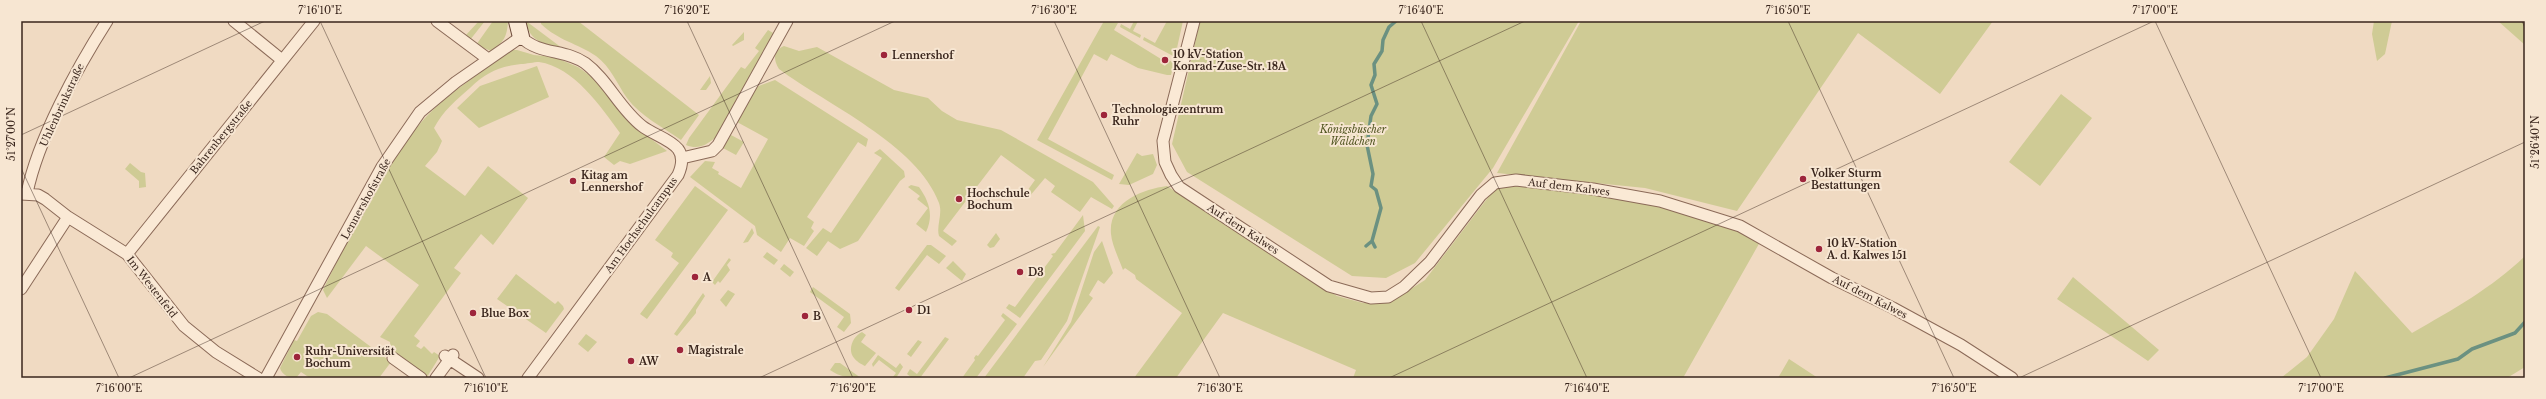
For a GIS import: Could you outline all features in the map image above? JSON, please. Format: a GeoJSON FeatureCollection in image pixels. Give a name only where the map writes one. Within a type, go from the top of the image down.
{"type":"FeatureCollection","features":[{"type":"Feature","properties":{"kind":"street","name":"Uhlenbrinkstraße"},"geometry":{"type":"LineString","coordinates":[[24,194],[61,104],[107,21]]}},
{"type":"Feature","properties":{"kind":"street"},"geometry":{"type":"LineString","coordinates":[[234,21],[282,60]]}},
{"type":"Feature","properties":{"kind":"street","name":"Bahrenbergstraße"},"geometry":{"type":"LineString","coordinates":[[128,254],[314,21]]}},
{"type":"Feature","properties":{"kind":"street"},"geometry":{"type":"LineString","coordinates":[[437,21],[488,59]]}},
{"type":"Feature","properties":{"kind":"street"},"geometry":{"type":"LineString","coordinates":[[517,21],[521,38],[530,46],[557,52],[584,62],[604,82],[630,116],[676,147],[682,158],[712,151],[718,145],[787,21]]}},
{"type":"Feature","properties":{"kind":"street","name":"Auf dem Kalwes"},"geometry":{"type":"LineString","coordinates":[[1194,21],[1163,141],[1165,162],[1170,175],[1179,186],[1329,286],[1371,298],[1388,297],[1404,287],[1430,262],[1481,195],[1495,183],[1524,181],[1593,189],[1660,201],[1740,226],[1832,278],[1893,308],[1961,345],[2012,378]]}},
{"type":"Feature","properties":{"kind":"street","name":"Lennershofstraße"},"geometry":{"type":"LineString","coordinates":[[266,378],[386,161],[420,112],[456,82],[521,38]]}},
{"type":"Feature","properties":{"kind":"street","name":"Am Hochschulcampus"},"geometry":{"type":"LineString","coordinates":[[528,378],[674,181],[682,167],[682,158]]}},
{"type":"Feature","properties":{"kind":"street","name":"Im Westenfeld"},"geometry":{"type":"LineString","coordinates":[[24,194],[45,199],[68,217],[128,254],[184,326],[216,352],[258,378]]}},
{"type":"Feature","properties":{"kind":"street"},"geometry":{"type":"LineString","coordinates":[[21,289],[68,217]]}},
{"type":"Feature","properties":{"kind":"street"},"geometry":{"type":"LineString","coordinates":[[436,378],[450,356],[478,378]]}},
{"type":"Feature","properties":{"kind":"street"},"geometry":{"type":"LineString","coordinates":[[393,358],[421,378]]}},
{"type":"Feature","properties":{"kind":"green space"},"geometry":{"type":"Polygon","coordinates":[[[479,21],[485,21],[470,40],[465,36],[479,21]]]}},
{"type":"Feature","properties":{"kind":"green space"},"geometry":{"type":"Polygon","coordinates":[[[493,21],[508,21],[504,39],[491,51],[476,45],[493,21]]]}},
{"type":"Feature","properties":{"kind":"green space"},"geometry":{"type":"Polygon","coordinates":[[[526,21],[562,48],[544,43],[534,38],[530,34],[526,21]]]}},
{"type":"Feature","properties":{"kind":"green space"},"geometry":{"type":"Polygon","coordinates":[[[541,21],[578,21],[699,115],[681,140],[645,116],[632,104],[623,93],[610,70],[601,60],[548,30],[541,24],[541,21]]]}},
{"type":"Feature","properties":{"kind":"green space"},"geometry":{"type":"Polygon","coordinates":[[[1104,21],[1118,23],[1114,30],[1161,59],[1160,63],[1165,66],[1169,60],[1174,63],[1171,75],[1167,75],[1138,68],[1111,54],[1107,61],[1094,54],[1048,139],[1114,175],[1112,180],[1037,140],[1104,21]]]}},
{"type":"Feature","properties":{"kind":"green space"},"geometry":{"type":"Polygon","coordinates":[[[1134,21],[1138,21],[1133,31],[1141,35],[1140,38],[1120,27],[1121,24],[1130,29],[1134,21]]]}},
{"type":"Feature","properties":{"kind":"green space"},"geometry":{"type":"Polygon","coordinates":[[[1167,21],[1183,21],[1175,57],[1143,40],[1144,37],[1155,43],[1167,21]]]}},
{"type":"Feature","properties":{"kind":"green space","name":"Königsbüscher Wäldchen"},"geometry":{"type":"Polygon","coordinates":[[[1200,21],[1579,21],[1493,168],[1415,263],[1386,278],[1352,276],[1187,172],[1172,144],[1200,21]]]}},
{"type":"Feature","properties":{"kind":"green space"},"geometry":{"type":"Polygon","coordinates":[[[1581,21],[1993,21],[1940,94],[1858,33],[1737,211],[1645,188],[1497,173],[1581,21]]]}},
{"type":"Feature","properties":{"kind":"green space"},"geometry":{"type":"Polygon","coordinates":[[[2374,21],[2392,21],[2385,54],[2377,61],[2372,34],[2374,21]]]}},
{"type":"Feature","properties":{"kind":"green space"},"geometry":{"type":"Polygon","coordinates":[[[2498,21],[2525,21],[2525,45],[2498,21]]]}},
{"type":"Feature","properties":{"kind":"green space"},"geometry":{"type":"Polygon","coordinates":[[[768,30],[775,34],[715,138],[698,147],[686,145],[689,138],[741,67],[745,69],[759,51],[755,48],[768,30]]]}},
{"type":"Feature","properties":{"kind":"green space"},"geometry":{"type":"Polygon","coordinates":[[[744,32],[744,40],[733,46],[732,45],[744,32]]]}},
{"type":"Feature","properties":{"kind":"green space"},"geometry":{"type":"Polygon","coordinates":[[[784,46],[799,51],[817,47],[894,90],[928,98],[942,111],[957,120],[1001,130],[1093,182],[1114,206],[1112,209],[1091,197],[1080,212],[1051,192],[1055,186],[1045,178],[1029,197],[1025,194],[1035,180],[1001,155],[943,231],[957,241],[952,246],[939,236],[938,228],[940,207],[928,182],[912,163],[892,144],[845,111],[779,69],[775,56],[778,50],[784,46]]]}},
{"type":"Feature","properties":{"kind":"green space"},"geometry":{"type":"Polygon","coordinates":[[[510,50],[554,57],[578,67],[592,77],[629,122],[667,151],[630,164],[620,161],[614,165],[604,157],[620,133],[586,90],[575,80],[552,65],[539,62],[513,65],[493,71],[476,82],[455,101],[441,116],[434,128],[442,141],[437,152],[425,166],[465,196],[488,166],[528,198],[493,245],[481,234],[454,268],[461,273],[414,336],[420,341],[416,346],[421,349],[424,346],[432,354],[434,352],[440,356],[427,377],[391,351],[390,342],[380,337],[419,285],[366,246],[327,298],[323,290],[368,200],[409,137],[425,118],[445,99],[510,50]]]}},
{"type":"Feature","properties":{"kind":"green space"},"geometry":{"type":"Polygon","coordinates":[[[537,66],[549,97],[479,128],[457,108],[480,86],[537,66]]]}},
{"type":"Feature","properties":{"kind":"green space"},"geometry":{"type":"Polygon","coordinates":[[[710,76],[711,83],[706,90],[700,90],[710,76]]]}},
{"type":"Feature","properties":{"kind":"green space"},"geometry":{"type":"Polygon","coordinates":[[[775,80],[868,139],[866,147],[858,142],[807,217],[814,222],[811,228],[814,231],[804,246],[790,238],[781,252],[757,235],[755,226],[690,177],[705,161],[715,162],[712,168],[719,172],[718,174],[741,188],[768,139],[737,122],[756,87],[775,80]]]}},
{"type":"Feature","properties":{"kind":"green space"},"geometry":{"type":"Polygon","coordinates":[[[2061,94],[2092,118],[2040,186],[2009,162],[2061,94]]]}},
{"type":"Feature","properties":{"kind":"green space"},"geometry":{"type":"Polygon","coordinates":[[[731,135],[744,142],[736,155],[723,148],[731,135]]]}},
{"type":"Feature","properties":{"kind":"green space"},"geometry":{"type":"Polygon","coordinates":[[[880,149],[904,171],[905,177],[900,181],[858,241],[840,249],[828,241],[817,256],[806,248],[823,228],[831,233],[882,158],[874,153],[880,149]]]}},
{"type":"Feature","properties":{"kind":"green space"},"geometry":{"type":"Polygon","coordinates":[[[1137,153],[1142,156],[1153,154],[1157,165],[1153,174],[1129,185],[1119,184],[1137,153]]]}},
{"type":"Feature","properties":{"kind":"green space"},"geometry":{"type":"Polygon","coordinates":[[[130,163],[141,172],[145,173],[146,187],[139,188],[139,181],[125,169],[130,163]]]}},
{"type":"Feature","properties":{"kind":"green space"},"geometry":{"type":"Polygon","coordinates":[[[1514,182],[1609,196],[1671,209],[1702,218],[1760,242],[1683,378],[1353,378],[1356,370],[1223,313],[1176,378],[1134,378],[1182,313],[1136,279],[1135,275],[1125,268],[1123,270],[1116,252],[1111,234],[1115,213],[1129,199],[1138,194],[1167,186],[1337,296],[1363,303],[1392,301],[1425,280],[1496,187],[1514,182]]]}},
{"type":"Feature","properties":{"kind":"green space"},"geometry":{"type":"Polygon","coordinates":[[[911,185],[919,187],[928,203],[930,220],[926,232],[916,224],[928,208],[917,199],[920,196],[908,187],[911,185]]]}},
{"type":"Feature","properties":{"kind":"green space"},"geometry":{"type":"Polygon","coordinates":[[[695,186],[728,210],[647,319],[640,314],[679,263],[671,257],[673,253],[655,240],[695,186]]]}},
{"type":"Feature","properties":{"kind":"green space"},"geometry":{"type":"Polygon","coordinates":[[[1083,215],[1085,231],[1020,318],[1006,308],[1009,304],[1015,307],[1053,256],[1051,254],[1055,253],[1083,215]]]}},
{"type":"Feature","properties":{"kind":"green space"},"geometry":{"type":"Polygon","coordinates":[[[1098,226],[1100,227],[1067,321],[1041,360],[1035,361],[1023,378],[984,378],[1098,226]]]}},
{"type":"Feature","properties":{"kind":"green space"},"geometry":{"type":"Polygon","coordinates":[[[752,228],[754,233],[748,242],[743,243],[752,228]]]}},
{"type":"Feature","properties":{"kind":"green space"},"geometry":{"type":"Polygon","coordinates":[[[996,233],[1000,239],[994,247],[990,248],[987,245],[996,233]]]}},
{"type":"Feature","properties":{"kind":"green space"},"geometry":{"type":"Polygon","coordinates":[[[1102,241],[1113,273],[1104,284],[1098,280],[1089,295],[1093,298],[1043,367],[1071,322],[1094,252],[1102,241]]]}},
{"type":"Feature","properties":{"kind":"green space"},"geometry":{"type":"Polygon","coordinates":[[[927,245],[931,245],[946,256],[939,264],[927,255],[899,291],[895,288],[927,245]]]}},
{"type":"Feature","properties":{"kind":"green space"},"geometry":{"type":"Polygon","coordinates":[[[767,252],[778,260],[774,265],[763,257],[767,252]]]}},
{"type":"Feature","properties":{"kind":"green space"},"geometry":{"type":"Polygon","coordinates":[[[2525,256],[2525,367],[2507,378],[2281,378],[2307,357],[2334,319],[2355,271],[2412,333],[2457,307],[2485,288],[2512,268],[2525,256]]]}},
{"type":"Feature","properties":{"kind":"green space"},"geometry":{"type":"Polygon","coordinates":[[[729,258],[731,260],[727,265],[730,270],[720,283],[718,281],[715,285],[712,282],[729,258]]]}},
{"type":"Feature","properties":{"kind":"green space"},"geometry":{"type":"Polygon","coordinates":[[[953,261],[966,274],[962,281],[946,268],[953,261]]]}},
{"type":"Feature","properties":{"kind":"green space"},"geometry":{"type":"Polygon","coordinates":[[[784,264],[794,272],[790,277],[780,269],[784,264]]]}},
{"type":"Feature","properties":{"kind":"green space"},"geometry":{"type":"Polygon","coordinates":[[[516,274],[555,304],[558,301],[563,306],[564,309],[546,333],[497,299],[516,274]]]}},
{"type":"Feature","properties":{"kind":"green space"},"geometry":{"type":"Polygon","coordinates":[[[2073,277],[2159,350],[2148,361],[2057,299],[2073,277]]]}},
{"type":"Feature","properties":{"kind":"green space"},"geometry":{"type":"Polygon","coordinates":[[[813,287],[850,314],[851,323],[844,332],[837,327],[844,317],[810,292],[813,287]]]}},
{"type":"Feature","properties":{"kind":"green space"},"geometry":{"type":"Polygon","coordinates":[[[728,290],[735,294],[726,307],[720,300],[728,290]]]}},
{"type":"Feature","properties":{"kind":"green space"},"geometry":{"type":"Polygon","coordinates":[[[703,293],[705,296],[696,310],[696,313],[677,336],[674,334],[703,293]]]}},
{"type":"Feature","properties":{"kind":"green space"},"geometry":{"type":"Polygon","coordinates":[[[318,312],[327,314],[391,362],[379,378],[310,378],[301,372],[296,378],[293,378],[282,373],[280,368],[294,340],[297,341],[311,316],[318,312]]]}},
{"type":"Feature","properties":{"kind":"green space"},"geometry":{"type":"Polygon","coordinates":[[[1003,313],[1017,324],[976,378],[962,378],[975,360],[974,358],[976,355],[978,356],[1005,320],[1001,316],[1003,313]]]}},
{"type":"Feature","properties":{"kind":"green space"},"geometry":{"type":"Polygon","coordinates":[[[862,332],[866,335],[861,342],[876,353],[865,366],[855,359],[851,351],[854,340],[862,332]]]}},
{"type":"Feature","properties":{"kind":"green space"},"geometry":{"type":"Polygon","coordinates":[[[586,334],[597,342],[588,352],[578,344],[586,334]]]}},
{"type":"Feature","properties":{"kind":"green space"},"geometry":{"type":"Polygon","coordinates":[[[945,337],[949,339],[920,378],[912,378],[907,374],[910,369],[917,374],[945,337]]]}},
{"type":"Feature","properties":{"kind":"green space"},"geometry":{"type":"Polygon","coordinates":[[[918,340],[922,342],[911,357],[907,354],[918,340]]]}},
{"type":"Feature","properties":{"kind":"green space"},"geometry":{"type":"Polygon","coordinates":[[[878,355],[896,368],[900,363],[903,367],[896,378],[892,378],[896,373],[879,360],[873,367],[872,364],[878,355]]]}},
{"type":"Feature","properties":{"kind":"green space"},"geometry":{"type":"Polygon","coordinates":[[[1789,359],[1818,378],[1778,378],[1789,359]]]}},
{"type":"Feature","properties":{"kind":"green space"},"geometry":{"type":"Polygon","coordinates":[[[835,363],[840,363],[861,378],[844,377],[830,370],[835,363]]]}},
{"type":"Feature","properties":{"kind":"waterway"},"geometry":{"type":"LineString","coordinates":[[1375,247],[1372,241],[1381,208],[1376,190],[1371,186],[1373,174],[1367,145],[1371,116],[1377,104],[1371,85],[1375,75],[1374,64],[1382,51],[1383,40],[1389,27],[1396,21]]}},
{"type":"Feature","properties":{"kind":"waterway"},"geometry":{"type":"LineString","coordinates":[[1366,246],[1372,241]]}},
{"type":"Feature","properties":{"kind":"waterway"},"geometry":{"type":"LineString","coordinates":[[2385,378],[2458,359],[2472,349],[2515,333],[2525,322]]}},
{"type":"Feature","properties":{"kind":"place","name":"Lennershof"},"geometry":{"type":"Point","coordinates":[884,55]}},
{"type":"Feature","properties":{"kind":"place","name":"10 kV-Station Konrad-Zuse-Str. 18A"},"geometry":{"type":"Point","coordinates":[1165,60]}},
{"type":"Feature","properties":{"kind":"place","name":"Technologiezentrum Ruhr"},"geometry":{"type":"Point","coordinates":[1104,115]}},
{"type":"Feature","properties":{"kind":"place","name":"Volker Sturm Bestattungen"},"geometry":{"type":"Point","coordinates":[1803,179]}},
{"type":"Feature","properties":{"kind":"place","name":"Kitag am Lennershof"},"geometry":{"type":"Point","coordinates":[573,181]}},
{"type":"Feature","properties":{"kind":"place","name":"Hochschule Bochum"},"geometry":{"type":"Point","coordinates":[959,199]}},
{"type":"Feature","properties":{"kind":"place","name":"10 kV-Station A. d. Kalwes 151"},"geometry":{"type":"Point","coordinates":[1819,249]}},
{"type":"Feature","properties":{"kind":"place","name":"D3"},"geometry":{"type":"Point","coordinates":[1020,272]}},
{"type":"Feature","properties":{"kind":"place","name":"A"},"geometry":{"type":"Point","coordinates":[695,277]}},
{"type":"Feature","properties":{"kind":"place","name":"D1"},"geometry":{"type":"Point","coordinates":[909,310]}},
{"type":"Feature","properties":{"kind":"place","name":"Blue Box"},"geometry":{"type":"Point","coordinates":[473,313]}},
{"type":"Feature","properties":{"kind":"place","name":"B"},"geometry":{"type":"Point","coordinates":[805,316]}},
{"type":"Feature","properties":{"kind":"place","name":"Magistrale"},"geometry":{"type":"Point","coordinates":[680,350]}},
{"type":"Feature","properties":{"kind":"place","name":"Ruhr-Universität Bochum"},"geometry":{"type":"Point","coordinates":[297,357]}},
{"type":"Feature","properties":{"kind":"place","name":"AW"},"geometry":{"type":"Point","coordinates":[631,361]}}]}
